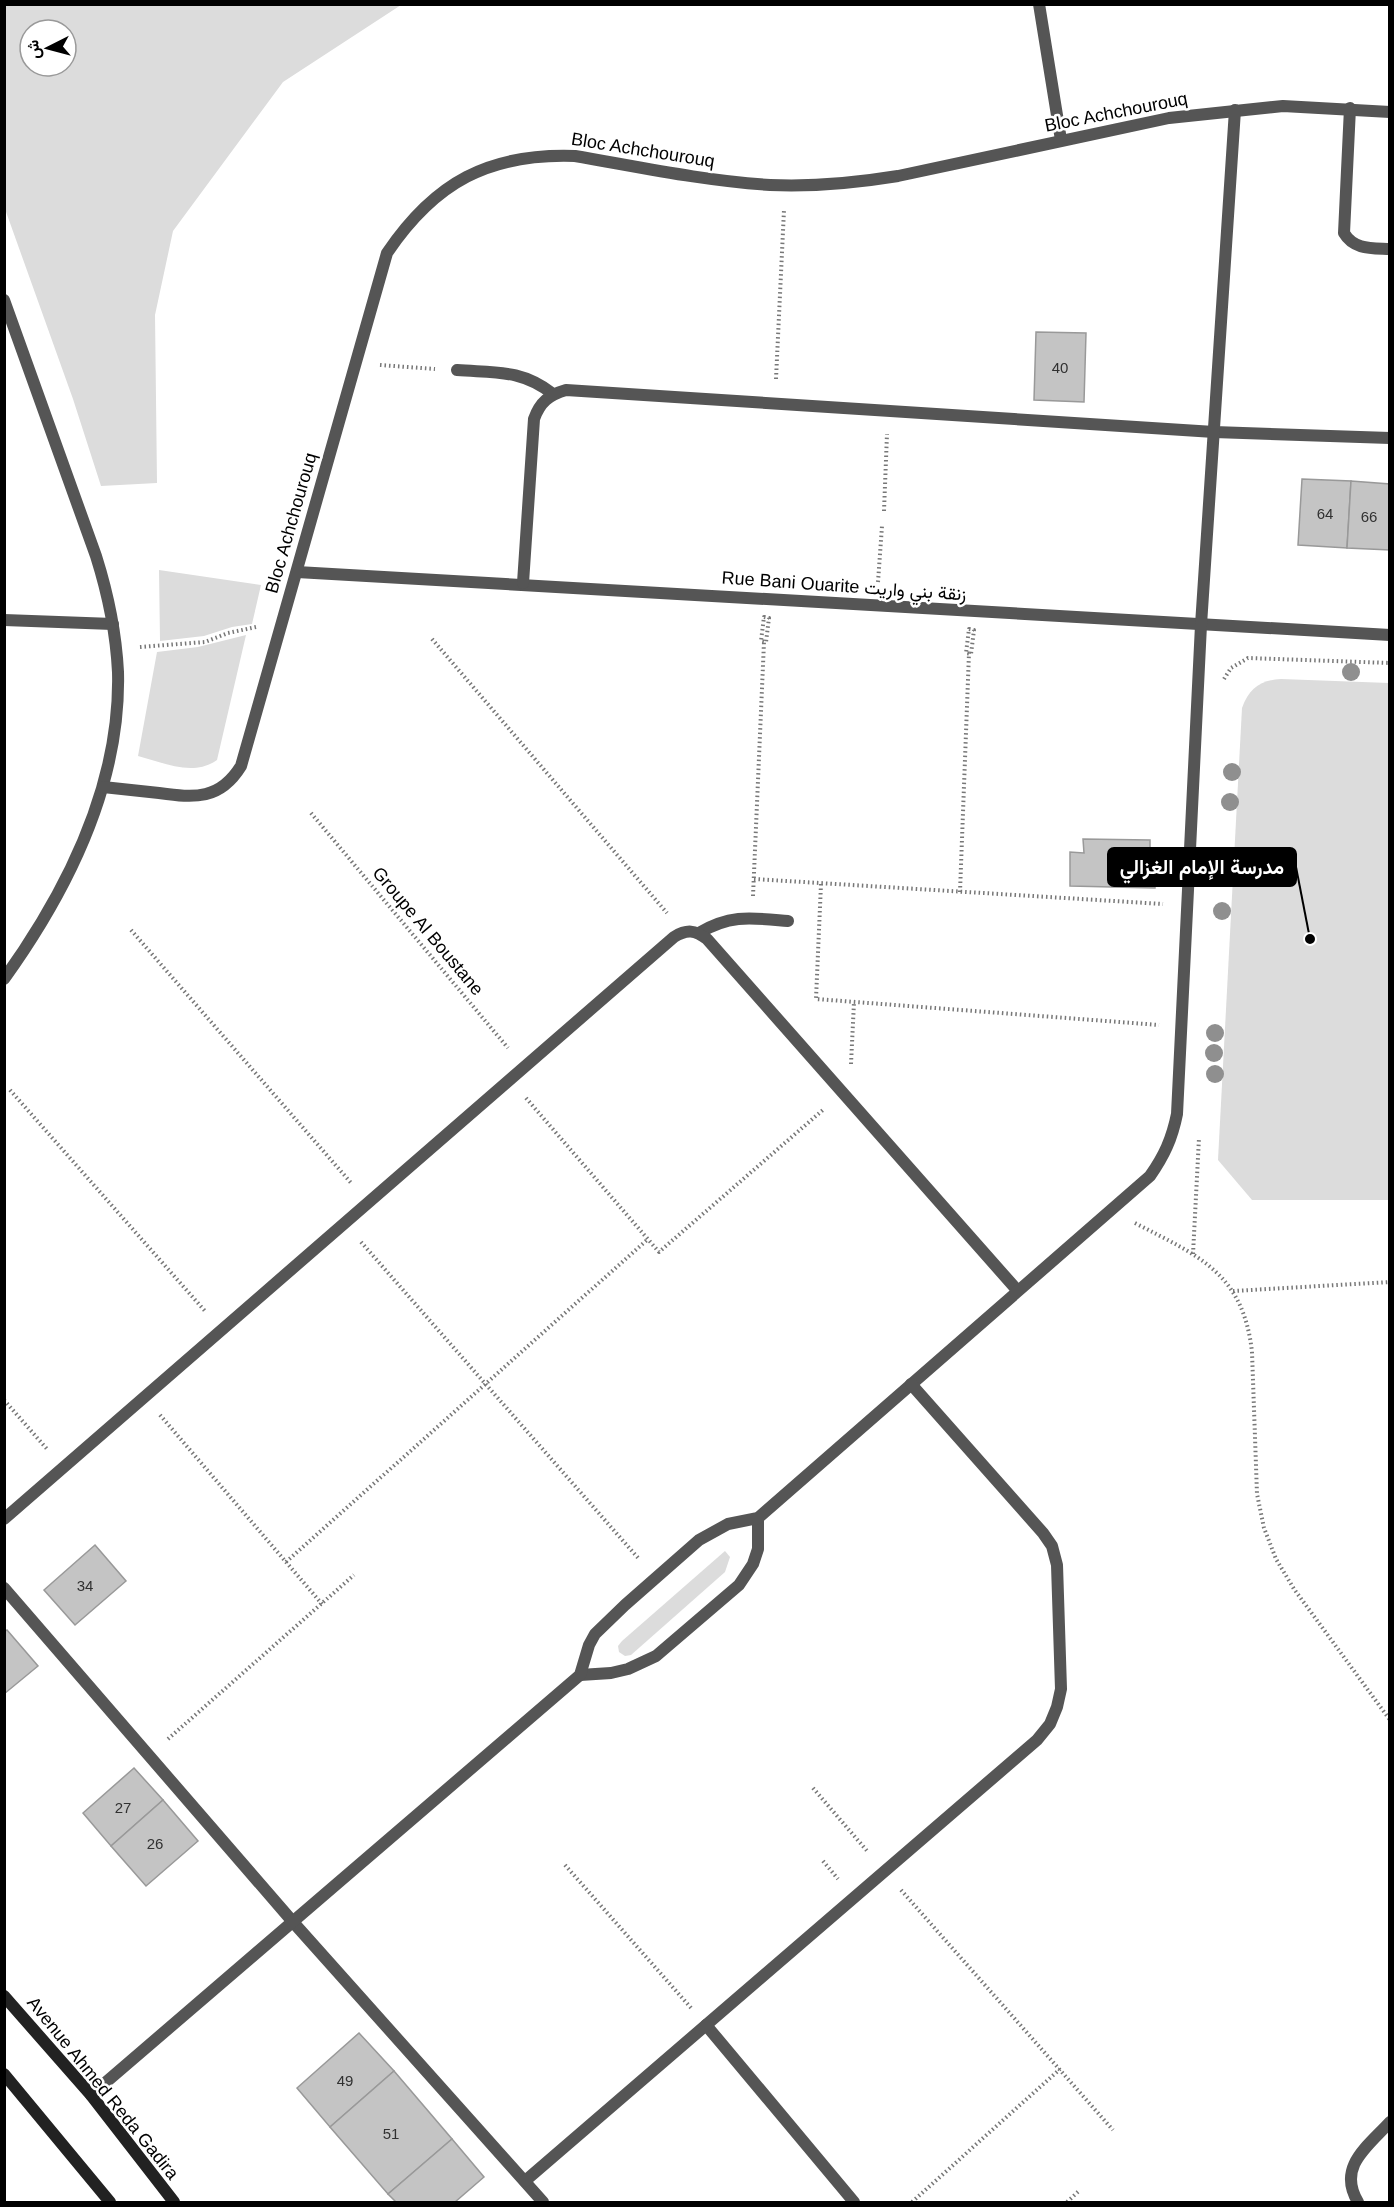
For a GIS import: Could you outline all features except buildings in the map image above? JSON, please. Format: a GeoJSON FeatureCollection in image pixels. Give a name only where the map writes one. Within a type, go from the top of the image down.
{"type":"FeatureCollection","features":[{"type":"Feature","properties":{"kind":"main road","name":"Avenue Ahmed Reda Gadira"},"geometry":{"type":"LineString","coordinates":[[4,1996],[91,2095],[174,2202]]}},
{"type":"Feature","properties":{"kind":"main road"},"geometry":{"type":"LineString","coordinates":[[4,2074],[110,2202]]}},
{"type":"Feature","properties":{"kind":"street"},"geometry":{"type":"LineString","coordinates":[[1039,4],[1060,140]]}},
{"type":"Feature","properties":{"kind":"street","name":"Bloc Achchourouq"},"geometry":{"type":"LineString","coordinates":[[103,787],[196,797],[212,793],[226,785],[235,776],[246,754],[387,253],[404,228],[424,206],[447,187],[474,172],[502,162],[551,155],[575,156],[726,181],[813,186],[855,183],[898,176],[1169,118],[1284,105],[1389,112]]}},
{"type":"Feature","properties":{"kind":"street"},"geometry":{"type":"LineString","coordinates":[[1350,108],[1344,233],[1354,245],[1389,249]]}},
{"type":"Feature","properties":{"kind":"street"},"geometry":{"type":"LineString","coordinates":[[91,2095],[580,1675],[589,1645],[595,1634],[655,1578],[699,1540],[713,1531],[735,1522],[758,1518],[1150,1176],[1163,1158],[1173,1137],[1178,1114],[1201,625],[1234,110]]}},
{"type":"Feature","properties":{"kind":"street"},"geometry":{"type":"LineString","coordinates":[[4,300],[108,594],[118,674],[117,711],[112,748],[103,787],[92,819],[71,867],[46,915],[4,979]]}},
{"type":"Feature","properties":{"kind":"street"},"geometry":{"type":"LineString","coordinates":[[457,370],[523,376],[553,394]]}},
{"type":"Feature","properties":{"kind":"street"},"geometry":{"type":"LineString","coordinates":[[523,584],[534,419],[542,403],[553,394],[566,390],[1214,432],[1389,438]]}},
{"type":"Feature","properties":{"kind":"street","name":"Rue Bani Ouarite زنقة بني واريت"},"geometry":{"type":"LineString","coordinates":[[297,572],[1389,635]]}},
{"type":"Feature","properties":{"kind":"street"},"geometry":{"type":"LineString","coordinates":[[4,620],[113,624]]}},
{"type":"Feature","properties":{"kind":"street"},"geometry":{"type":"LineString","coordinates":[[699,933],[716,923],[732,919],[788,921]]}},
{"type":"Feature","properties":{"kind":"street"},"geometry":{"type":"LineString","coordinates":[[4,1519],[524,1067],[683,932],[699,933],[707,939],[1017,1290]]}},
{"type":"Feature","properties":{"kind":"street"},"geometry":{"type":"LineString","coordinates":[[525,2181],[1037,1740],[1050,1724],[1061,1689],[1057,1565],[1052,1546],[1043,1533],[910,1384]]}},
{"type":"Feature","properties":{"kind":"street"},"geometry":{"type":"LineString","coordinates":[[580,1675],[620,1671],[656,1656],[739,1585],[750,1569],[758,1549],[758,1518]]}},
{"type":"Feature","properties":{"kind":"street"},"geometry":{"type":"LineString","coordinates":[[4,1588],[293,1922],[543,2202]]}},
{"type":"Feature","properties":{"kind":"street"},"geometry":{"type":"LineString","coordinates":[[706,2025],[854,2202]]}},
{"type":"Feature","properties":{"kind":"street"},"geometry":{"type":"LineString","coordinates":[[1358,2202],[1352,2191],[1350,2180],[1355,2159],[1389,2122]]}},
{"type":"Feature","properties":{"kind":"path"},"geometry":{"type":"LineString","coordinates":[[775,404],[783,235]]}},
{"type":"Feature","properties":{"kind":"path"},"geometry":{"type":"LineString","coordinates":[[383,366],[457,370]]}},
{"type":"Feature","properties":{"kind":"path"},"geometry":{"type":"LineString","coordinates":[[884,511],[888,412]]}},
{"type":"Feature","properties":{"kind":"path"},"geometry":{"type":"LineString","coordinates":[[877,606],[882,526]]}},
{"type":"Feature","properties":{"kind":"path"},"geometry":{"type":"LineString","coordinates":[[752,918],[766,618]]}},
{"type":"Feature","properties":{"kind":"path"},"geometry":{"type":"LineString","coordinates":[[149,647],[205,642],[251,627]]}},
{"type":"Feature","properties":{"kind":"path"},"geometry":{"type":"LineString","coordinates":[[960,892],[969,653],[966,653],[971,629]]}},
{"type":"Feature","properties":{"kind":"path"},"geometry":{"type":"LineString","coordinates":[[432,639],[683,932]]}},
{"type":"Feature","properties":{"kind":"path"},"geometry":{"type":"LineString","coordinates":[[1221,683],[1231,668],[1248,658],[1389,663]]}},
{"type":"Feature","properties":{"kind":"path","name":"Groupe Al Boustane"},"geometry":{"type":"LineString","coordinates":[[311,813],[524,1067]]}},
{"type":"Feature","properties":{"kind":"path"},"geometry":{"type":"LineString","coordinates":[[754,879],[1188,905]]}},
{"type":"Feature","properties":{"kind":"path"},"geometry":{"type":"LineString","coordinates":[[821,884],[816,999],[1182,1027]]}},
{"type":"Feature","properties":{"kind":"path"},"geometry":{"type":"LineString","coordinates":[[131,930],[368,1203]]}},
{"type":"Feature","properties":{"kind":"path"},"geometry":{"type":"LineString","coordinates":[[510,1080],[659,1252],[842,1094],[850,1084],[854,1002]]}},
{"type":"Feature","properties":{"kind":"path"},"geometry":{"type":"LineString","coordinates":[[10,1090],[222,1330]]}},
{"type":"Feature","properties":{"kind":"path"},"geometry":{"type":"LineString","coordinates":[[1193,1254],[1199,1133]]}},
{"type":"Feature","properties":{"kind":"path"},"geometry":{"type":"LineString","coordinates":[[1110,1209],[1193,1254],[1217,1271],[1233,1291],[1250,1330],[1257,1494],[1264,1528],[1276,1559],[1294,1589],[1389,1720]]}},
{"type":"Feature","properties":{"kind":"path"},"geometry":{"type":"LineString","coordinates":[[346,1224],[655,1578]]}},
{"type":"Feature","properties":{"kind":"path"},"geometry":{"type":"LineString","coordinates":[[286,1562],[648,1239]]}},
{"type":"Feature","properties":{"kind":"path"},"geometry":{"type":"LineString","coordinates":[[1233,1291],[1389,1282]]}},
{"type":"Feature","properties":{"kind":"path"},"geometry":{"type":"LineString","coordinates":[[144,1397],[322,1604]]}},
{"type":"Feature","properties":{"kind":"path"},"geometry":{"type":"LineString","coordinates":[[4,1400],[52,1454]]}},
{"type":"Feature","properties":{"kind":"path"},"geometry":{"type":"LineString","coordinates":[[149,1756],[354,1575]]}},
{"type":"Feature","properties":{"kind":"path"},"geometry":{"type":"LineString","coordinates":[[813,1788],[1113,2130]]}},
{"type":"Feature","properties":{"kind":"path"},"geometry":{"type":"LineString","coordinates":[[565,1865],[706,2025]]}},
{"type":"Feature","properties":{"kind":"path"},"geometry":{"type":"LineString","coordinates":[[912,2202],[1060,2070]]}},
{"type":"Feature","properties":{"kind":"path"},"geometry":{"type":"LineString","coordinates":[[1066,2202],[1080,2190]]}},
{"type":"Feature","properties":{"kind":"shaded area"},"geometry":{"type":"Polygon","coordinates":[[[5,4],[401,5],[283,82],[173,231],[155,315],[157,483],[101,486],[73,399],[5,209],[5,4]]]}},
{"type":"Feature","properties":{"kind":"shaded area"},"geometry":{"type":"Polygon","coordinates":[[[159,570],[261,585],[252,624],[232,627],[204,636],[160,641],[159,570]]]}},
{"type":"Feature","properties":{"kind":"shaded area"},"geometry":{"type":"Polygon","coordinates":[[[246,635],[217,760],[198,768],[189,768],[138,756],[157,652],[198,647],[246,635]]]}},
{"type":"Feature","properties":{"kind":"shaded area"},"geometry":{"type":"Polygon","coordinates":[[[1281,679],[1389,683],[1389,1200],[1252,1200],[1218,1160],[1242,708],[1248,695],[1257,686],[1267,681],[1281,679]]]}},
{"type":"Feature","properties":{"kind":"shaded area"},"geometry":{"type":"Polygon","coordinates":[[[725,1551],[730,1557],[725,1572],[631,1655],[625,1656],[619,1652],[618,1646],[622,1641],[725,1551]]]}},
{"type":"Feature","properties":{"kind":"place","name":"مدرسة الإمام الغزالي"},"geometry":{"type":"Point","coordinates":[1310,939]}}]}
